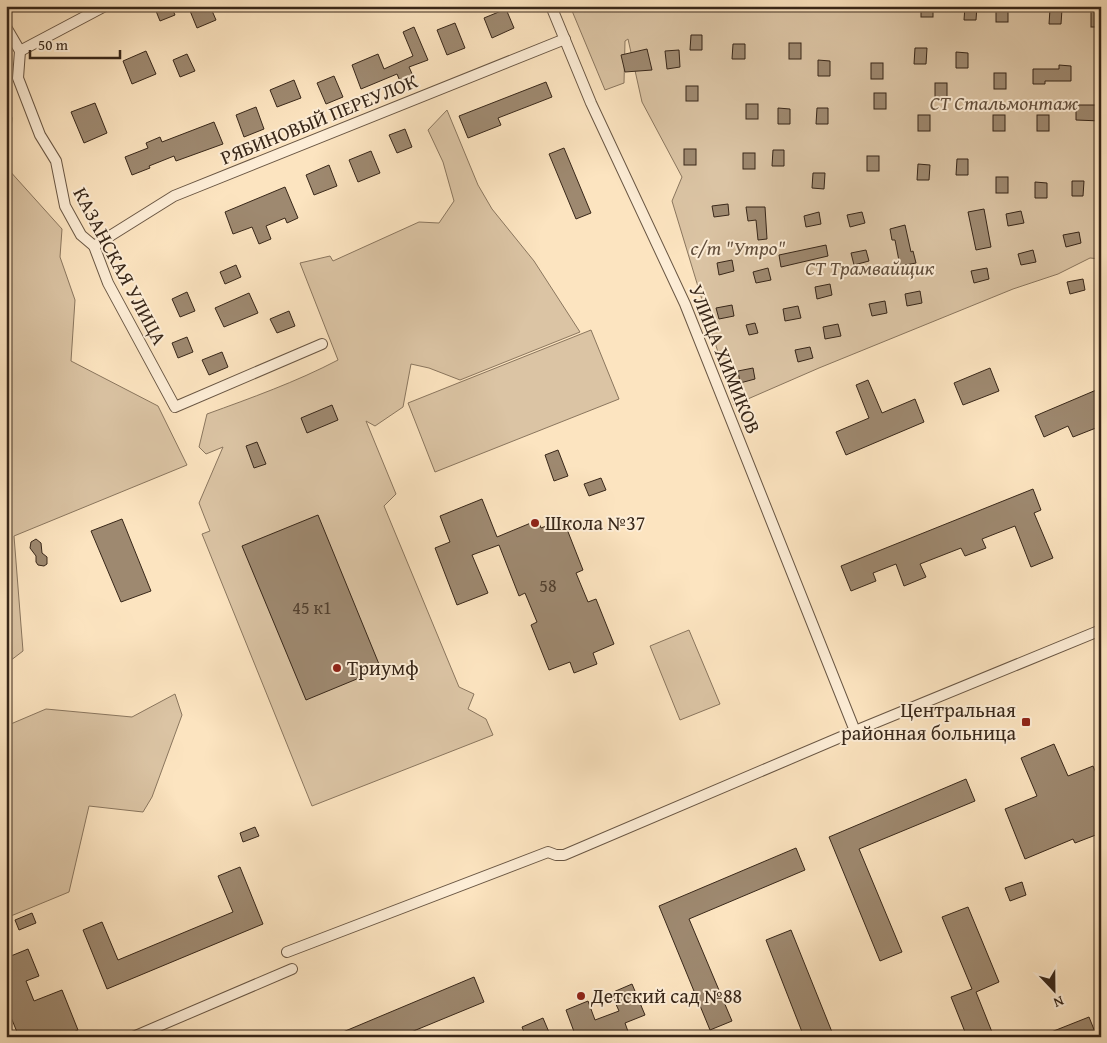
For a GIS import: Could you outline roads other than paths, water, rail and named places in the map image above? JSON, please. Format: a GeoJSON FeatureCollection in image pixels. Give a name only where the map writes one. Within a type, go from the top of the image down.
{"type":"FeatureCollection","features":[{"type":"Feature","properties":{"kind":"street"},"geometry":{"type":"LineString","coordinates":[[6,27],[20,51],[104,6]]}},
{"type":"Feature","properties":{"kind":"street","name":"УЛИЦА ХИМИКОВ"},"geometry":{"type":"LineString","coordinates":[[551,6],[615,155],[685,304],[855,731]]}},
{"type":"Feature","properties":{"kind":"street","name":"РЯБИНОВЫЙ ПЕРЕУЛОК"},"geometry":{"type":"LineString","coordinates":[[94,246],[174,196],[565,39]]}},
{"type":"Feature","properties":{"kind":"street","name":"КАЗАНСКАЯ УЛИЦА"},"geometry":{"type":"LineString","coordinates":[[20,51],[18,78],[40,135],[56,161],[65,206],[80,235],[94,246],[108,283],[175,406],[322,344]]}},
{"type":"Feature","properties":{"kind":"street"},"geometry":{"type":"LineString","coordinates":[[287,952],[548,852],[556,856],[564,855],[855,731],[1101,630]]}},
{"type":"Feature","properties":{"kind":"street"},"geometry":{"type":"LineString","coordinates":[[132,1037],[292,969]]}},
{"type":"Feature","properties":{"kind":"waterway"},"geometry":{"type":"LineString","coordinates":[[6,593],[9,632],[6,642]]}},
{"type":"Feature","properties":{"kind":"place","name":"Школа №37"},"geometry":{"type":"Point","coordinates":[535,523]}},
{"type":"Feature","properties":{"kind":"place","name":"Триумф"},"geometry":{"type":"Point","coordinates":[337,668]}},
{"type":"Feature","properties":{"kind":"place","name":"Центральная районная больница"},"geometry":{"type":"Point","coordinates":[1026,722]}},
{"type":"Feature","properties":{"kind":"place","name":"Детский сад №88"},"geometry":{"type":"Point","coordinates":[581,996]}},
{"type":"Feature","properties":{"kind":"park label","name":"СТ Стальмонтаж"},"geometry":{"type":"Point","coordinates":[1004,103]}},
{"type":"Feature","properties":{"kind":"park label","name":"с/т \"Утро\""},"geometry":{"type":"Point","coordinates":[738,248]}},
{"type":"Feature","properties":{"kind":"park label","name":"СТ Трамвайщик"},"geometry":{"type":"Point","coordinates":[870,268]}}]}
